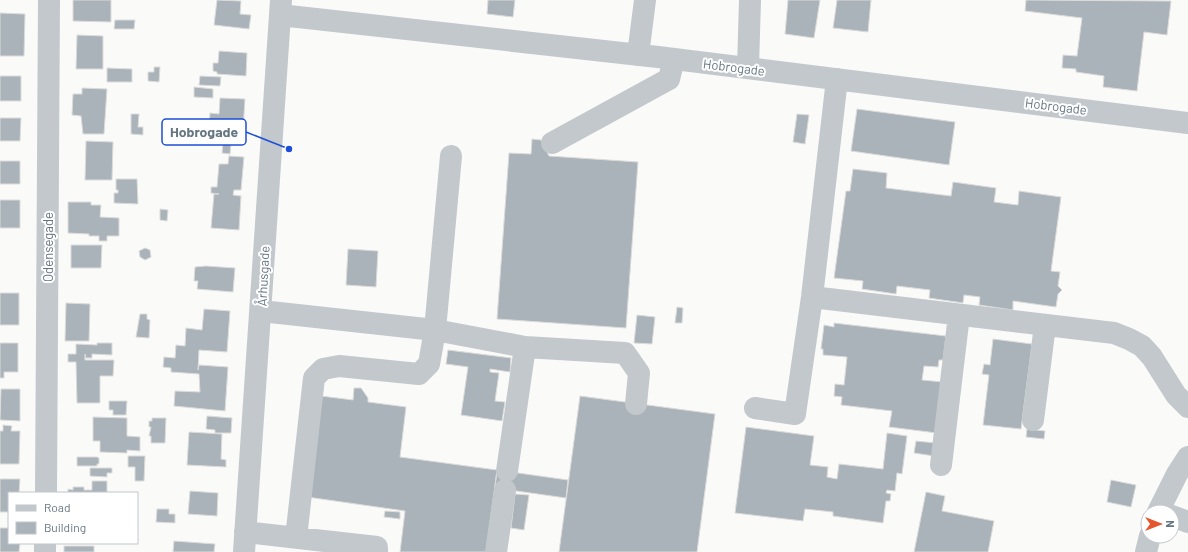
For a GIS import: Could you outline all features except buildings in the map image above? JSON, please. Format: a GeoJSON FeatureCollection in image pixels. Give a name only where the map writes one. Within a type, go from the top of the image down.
{"type":"FeatureCollection","features":[{"type":"Feature","properties":{"kind":"street","name":"Odensegade"},"geometry":{"type":"LineString","coordinates":[[46,492],[49,0]]}},
{"type":"Feature","properties":{"kind":"street"},"geometry":{"type":"LineString","coordinates":[[638,55],[645,0]]}},
{"type":"Feature","properties":{"kind":"street"},"geometry":{"type":"LineString","coordinates":[[748,68],[750,0]]}},
{"type":"Feature","properties":{"kind":"street","name":"Hobrogade"},"geometry":{"type":"LineString","coordinates":[[280,8],[638,55],[1188,123]]}},
{"type":"Feature","properties":{"kind":"street","name":"Århusgade"},"geometry":{"type":"LineString","coordinates":[[245,542],[280,8]]}},
{"type":"Feature","properties":{"kind":"street"},"geometry":{"type":"LineString","coordinates":[[552,143],[669,79],[674,59]]}},
{"type":"Feature","properties":{"kind":"street"},"geometry":{"type":"LineString","coordinates":[[755,408],[795,414],[812,297],[837,79]]}},
{"type":"Feature","properties":{"kind":"street"},"geometry":{"type":"LineString","coordinates":[[296,538],[314,378],[323,369],[339,366],[418,374],[429,364],[435,330],[451,156]]}},
{"type":"Feature","properties":{"kind":"street"},"geometry":{"type":"LineString","coordinates":[[812,297],[1114,333],[1130,339],[1142,346],[1152,357],[1176,395],[1188,407]]}},
{"type":"Feature","properties":{"kind":"street"},"geometry":{"type":"LineString","coordinates":[[261,311],[435,330],[525,347],[625,353],[639,374],[636,404]]}},
{"type":"Feature","properties":{"kind":"street"},"geometry":{"type":"LineString","coordinates":[[941,465],[959,315]]}},
{"type":"Feature","properties":{"kind":"street"},"geometry":{"type":"LineString","coordinates":[[1034,420],[1045,325]]}},
{"type":"Feature","properties":{"kind":"street"},"geometry":{"type":"LineString","coordinates":[[496,552],[525,347]]}},
{"type":"Feature","properties":{"kind":"street"},"geometry":{"type":"LineString","coordinates":[[1166,504],[1177,474],[1188,457]]}},
{"type":"Feature","properties":{"kind":"street"},"geometry":{"type":"LineString","coordinates":[[245,542],[296,538],[377,547],[378,552]]}},
{"type":"Feature","properties":{"kind":"place","name":"Hobrogade"},"geometry":{"type":"Point","coordinates":[289,149]}}]}
